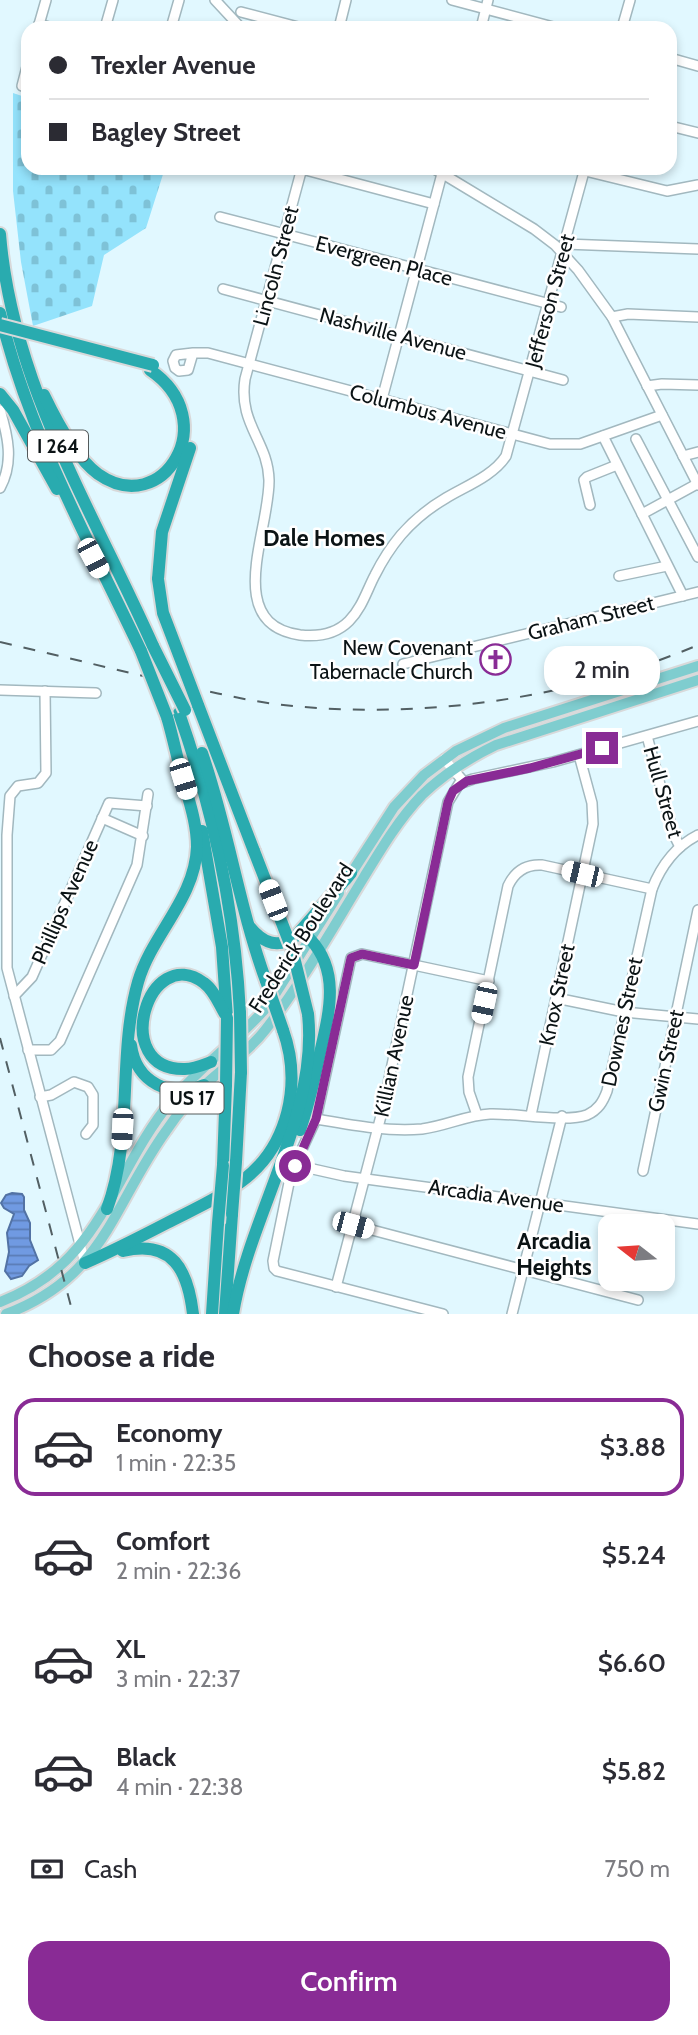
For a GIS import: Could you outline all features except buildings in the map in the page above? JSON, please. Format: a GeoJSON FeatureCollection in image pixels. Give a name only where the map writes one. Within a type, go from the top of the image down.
{"type":"FeatureCollection","features":[{"type":"Feature","properties":{"kind":"highway","name":"I 264"},"geometry":{"type":"LineString","coordinates":[[0,234],[5,277],[21,348],[46,420],[147,648]]}},
{"type":"Feature","properties":{"kind":"highway","name":"I 264"},"geometry":{"type":"LineString","coordinates":[[0,313],[29,409],[147,648],[182,711],[218,843],[231,918],[240,1013],[241,1072],[225,1314]]}},
{"type":"Feature","properties":{"kind":"highway"},"geometry":{"type":"LineString","coordinates":[[0,328],[151,367],[171,379],[181,392],[188,407],[192,435],[162,532],[158,579],[182,711],[195,822],[196,858],[184,896],[157,939],[143,969],[130,1020],[120,1165],[107,1209]]}},
{"type":"Feature","properties":{"kind":"highway"},"geometry":{"type":"LineString","coordinates":[[21,348],[57,420],[80,455],[99,475],[123,484],[141,484],[165,473],[177,459],[183,441],[185,423],[180,404],[170,387],[151,367]]}},
{"type":"Feature","properties":{"kind":"highway"},"geometry":{"type":"LineString","coordinates":[[0,394],[6,410],[182,711],[254,851],[292,949],[308,1014],[310,1043],[304,1088],[243,1269],[233,1314]]}},
{"type":"Feature","properties":{"kind":"highway","name":"I 264"},"geometry":{"type":"LineString","coordinates":[[182,711],[195,804],[211,875],[222,947],[227,1018],[223,1165],[212,1314]]}},
{"type":"Feature","properties":{"kind":"highway"},"geometry":{"type":"LineString","coordinates":[[85,1263],[200,1206],[241,1182],[265,1157],[283,1125],[292,1090],[292,1064],[247,923],[222,818],[208,770],[182,711]]}},
{"type":"Feature","properties":{"kind":"highway"},"geometry":{"type":"LineString","coordinates":[[247,923],[265,941],[276,944],[287,942],[296,936],[351,873]]}},
{"type":"Feature","properties":{"kind":"highway"},"geometry":{"type":"LineString","coordinates":[[264,1206],[296,1141],[312,1092],[325,1034],[331,996],[327,966],[320,950],[310,939]]}},
{"type":"Feature","properties":{"kind":"highway"},"geometry":{"type":"LineString","coordinates":[[211,1062],[184,1069],[162,1063],[152,1054],[144,1038],[144,1010],[150,995],[160,984],[184,976],[197,979],[209,988],[227,1018]]}},
{"type":"Feature","properties":{"kind":"highway"},"geometry":{"type":"LineString","coordinates":[[130,1020],[133,1055],[142,1072],[161,1086],[180,1091],[204,1085]]}},
{"type":"Feature","properties":{"kind":"highway"},"geometry":{"type":"LineString","coordinates":[[106,1254],[141,1248],[170,1256],[185,1275],[193,1314]]}},
{"type":"Feature","properties":{"kind":"main road","name":"Frederick Boulevard"},"geometry":{"type":"LineString","coordinates":[[0,1302],[34,1287],[66,1262],[80,1247],[107,1209],[147,1134],[180,1091],[267,1007],[394,807],[424,775],[467,744],[505,728],[698,666]]}},
{"type":"Feature","properties":{"kind":"main road","name":"Frederick Boulevard"},"geometry":{"type":"LineString","coordinates":[[6,1314],[40,1298],[85,1263],[112,1226],[165,1131],[204,1085],[263,1032],[320,950],[377,856],[406,814],[431,787],[483,751],[513,738],[698,680]]}},
{"type":"Feature","properties":{"kind":"street"},"geometry":{"type":"LineString","coordinates":[[40,21],[46,0]]}},
{"type":"Feature","properties":{"kind":"street"},"geometry":{"type":"LineString","coordinates":[[107,21],[113,0]]}},
{"type":"Feature","properties":{"kind":"street"},"geometry":{"type":"LineString","coordinates":[[173,21],[178,0]]}},
{"type":"Feature","properties":{"kind":"street"},"geometry":{"type":"LineString","coordinates":[[215,0],[234,21]]}},
{"type":"Feature","properties":{"kind":"street"},"geometry":{"type":"LineString","coordinates":[[241,21],[243,0]]}},
{"type":"Feature","properties":{"kind":"street"},"geometry":{"type":"LineString","coordinates":[[341,21],[346,0]]}},
{"type":"Feature","properties":{"kind":"street"},"geometry":{"type":"LineString","coordinates":[[452,0],[487,5],[536,21]]}},
{"type":"Feature","properties":{"kind":"street"},"geometry":{"type":"LineString","coordinates":[[624,21],[630,0]]}},
{"type":"Feature","properties":{"kind":"street"},"geometry":{"type":"LineString","coordinates":[[242,12],[276,21]]}},
{"type":"Feature","properties":{"kind":"street"},"geometry":{"type":"LineString","coordinates":[[677,60],[698,66]]}},
{"type":"Feature","properties":{"kind":"street"},"geometry":{"type":"LineString","coordinates":[[677,128],[698,133]]}},
{"type":"Feature","properties":{"kind":"street","name":"Lincoln Street"},"geometry":{"type":"LineString","coordinates":[[299,175],[244,390],[244,406],[265,458],[269,482],[255,596],[260,611],[268,621],[293,634],[322,635],[339,629],[351,620],[384,559],[401,535],[433,506],[498,466],[506,456],[514,435]]}},
{"type":"Feature","properties":{"kind":"street"},"geometry":{"type":"LineString","coordinates":[[327,175],[434,204]]}},
{"type":"Feature","properties":{"kind":"street"},"geometry":{"type":"LineString","coordinates":[[382,399],[442,175]]}},
{"type":"Feature","properties":{"kind":"street"},"geometry":{"type":"LineString","coordinates":[[449,175],[564,248],[612,317],[698,485],[642,514]]}},
{"type":"Feature","properties":{"kind":"street","name":"Jefferson Street"},"geometry":{"type":"LineString","coordinates":[[514,435],[583,175]]}},
{"type":"Feature","properties":{"kind":"street"},"geometry":{"type":"LineString","coordinates":[[607,175],[667,191],[698,185]]}},
{"type":"Feature","properties":{"kind":"street","name":"Evergreen Place"},"geometry":{"type":"LineString","coordinates":[[220,217],[561,307]]}},
{"type":"Feature","properties":{"kind":"street"},"geometry":{"type":"LineString","coordinates":[[564,248],[698,249]]}},
{"type":"Feature","properties":{"kind":"street","name":"Nashville Avenue"},"geometry":{"type":"LineString","coordinates":[[223,289],[563,380]]}},
{"type":"Feature","properties":{"kind":"street"},"geometry":{"type":"LineString","coordinates":[[612,317],[628,314],[698,317]]}},
{"type":"Feature","properties":{"kind":"street","name":"Columbus Avenue"},"geometry":{"type":"LineString","coordinates":[[193,353],[208,353],[560,446],[580,444],[662,415]]}},
{"type":"Feature","properties":{"kind":"street"},"geometry":{"type":"LineString","coordinates":[[647,386],[698,385]]}},
{"type":"Feature","properties":{"kind":"street"},"geometry":{"type":"LineString","coordinates":[[0,488],[6,475],[8,449],[6,410]]}},
{"type":"Feature","properties":{"kind":"street"},"geometry":{"type":"LineString","coordinates":[[603,436],[683,596]]}},
{"type":"Feature","properties":{"kind":"street"},"geometry":{"type":"LineString","coordinates":[[636,439],[698,557]]}},
{"type":"Feature","properties":{"kind":"street"},"geometry":{"type":"LineString","coordinates":[[683,456],[698,452]]}},
{"type":"Feature","properties":{"kind":"street"},"geometry":{"type":"LineString","coordinates":[[590,505],[584,480],[617,465]]}},
{"type":"Feature","properties":{"kind":"street"},"geometry":{"type":"LineString","coordinates":[[619,576],[667,566]]}},
{"type":"Feature","properties":{"kind":"street","name":"Graham Street"},"geometry":{"type":"LineString","coordinates":[[402,664],[698,592]]}},
{"type":"Feature","properties":{"kind":"street"},"geometry":{"type":"LineString","coordinates":[[0,690],[96,693]]}},
{"type":"Feature","properties":{"kind":"street"},"geometry":{"type":"LineString","coordinates":[[45,691],[46,773],[38,783],[18,786],[10,796],[7,959],[14,996],[85,1263]]}},
{"type":"Feature","properties":{"kind":"street"},"geometry":{"type":"LineString","coordinates":[[444,759],[453,770],[452,774],[462,783],[579,755],[698,721]]}},
{"type":"Feature","properties":{"kind":"street","name":"Hull Street"},"geometry":{"type":"LineString","coordinates":[[647,736],[673,833],[680,847]]}},
{"type":"Feature","properties":{"kind":"street","name":"Knox Street"},"geometry":{"type":"LineString","coordinates":[[531,1115],[593,812],[579,755]]}},
{"type":"Feature","properties":{"kind":"street","name":"Killian Avenue"},"geometry":{"type":"LineString","coordinates":[[336,1287],[378,1128],[448,802],[462,783]]}},
{"type":"Feature","properties":{"kind":"street"},"geometry":{"type":"LineString","coordinates":[[28,1050],[47,1051],[58,1045],[131,880],[143,836],[148,794]]}},
{"type":"Feature","properties":{"kind":"street","name":"Phillips Avenue"},"geometry":{"type":"LineString","coordinates":[[14,996],[32,977],[109,803],[147,806]]}},
{"type":"Feature","properties":{"kind":"street"},"geometry":{"type":"LineString","coordinates":[[102,818],[143,836]]}},
{"type":"Feature","properties":{"kind":"street","name":"Downes Street"},"geometry":{"type":"LineString","coordinates":[[316,1119],[378,1128],[421,1129],[477,1115],[584,1116],[596,1110],[603,1101],[652,889],[661,870],[680,847],[698,835]]}},
{"type":"Feature","properties":{"kind":"street"},"geometry":{"type":"LineString","coordinates":[[477,1115],[469,1092],[468,1077],[509,886],[514,875],[523,868],[536,864],[652,889]]}},
{"type":"Feature","properties":{"kind":"street","name":"Gwin Street"},"geometry":{"type":"LineString","coordinates":[[643,1171],[698,910]]}},
{"type":"Feature","properties":{"kind":"street"},"geometry":{"type":"LineString","coordinates":[[443,1314],[279,1272],[274,1268],[273,1261],[291,1173],[316,1119],[349,962],[355,956],[365,955],[489,981]]}},
{"type":"Feature","properties":{"kind":"street"},"geometry":{"type":"LineString","coordinates":[[556,998],[624,1012],[698,1019]]}},
{"type":"Feature","properties":{"kind":"street"},"geometry":{"type":"LineString","coordinates":[[40,1097],[51,1095],[74,1082],[88,1087],[93,1095],[93,1125],[86,1134]]}},
{"type":"Feature","properties":{"kind":"street"},"geometry":{"type":"LineString","coordinates":[[512,1314],[562,1116]]}},
{"type":"Feature","properties":{"kind":"street","name":"Arcadia Avenue"},"geometry":{"type":"LineString","coordinates":[[295,1166],[365,1179],[698,1224]]}},
{"type":"Feature","properties":{"kind":"street"},"geometry":{"type":"LineString","coordinates":[[353,1225],[638,1300]]}},
{"type":"Feature","properties":{"kind":"green space"},"geometry":{"type":"Polygon","coordinates":[[[13,93],[21,96],[21,175],[163,175],[146,228],[104,255],[92,306],[33,326],[21,262],[13,191],[13,93]]]}},
{"type":"Feature","properties":{"kind":"shaded area"},"geometry":{"type":"Polygon","coordinates":[[[22,1194],[24,1197],[24,1210],[30,1223],[30,1240],[38,1260],[29,1266],[22,1276],[11,1279],[5,1271],[9,1252],[7,1233],[14,1214],[1,1203],[6,1195],[22,1194]]]}},
{"type":"Feature","properties":{"kind":"railway"},"geometry":{"type":"LineString","coordinates":[[0,642],[252,700],[328,709],[382,710],[491,702],[544,692],[597,680],[698,645]]}},
{"type":"Feature","properties":{"kind":"railway"},"geometry":{"type":"LineString","coordinates":[[0,1038],[73,1314]]}},
{"type":"Feature","properties":{"kind":"place","name":"New Covenant Tabernacle Church"},"geometry":{"type":"Point","coordinates":[496,660]}},
{"type":"Feature","properties":{"kind":"district","name":"Dale Homes"},"geometry":{"type":"Point","coordinates":[324,538]}},
{"type":"Feature","properties":{"kind":"district","name":"Arcadia Heights"},"geometry":{"type":"Point","coordinates":[554,1254]}},
{"type":"Feature","properties":{"kind":"route"},"geometry":{"type":"LineString","coordinates":[[295,1166],[316,1119],[351,958],[362,954],[414,965],[448,802],[453,791],[473,779],[530,768],[602,748]]}}]}
